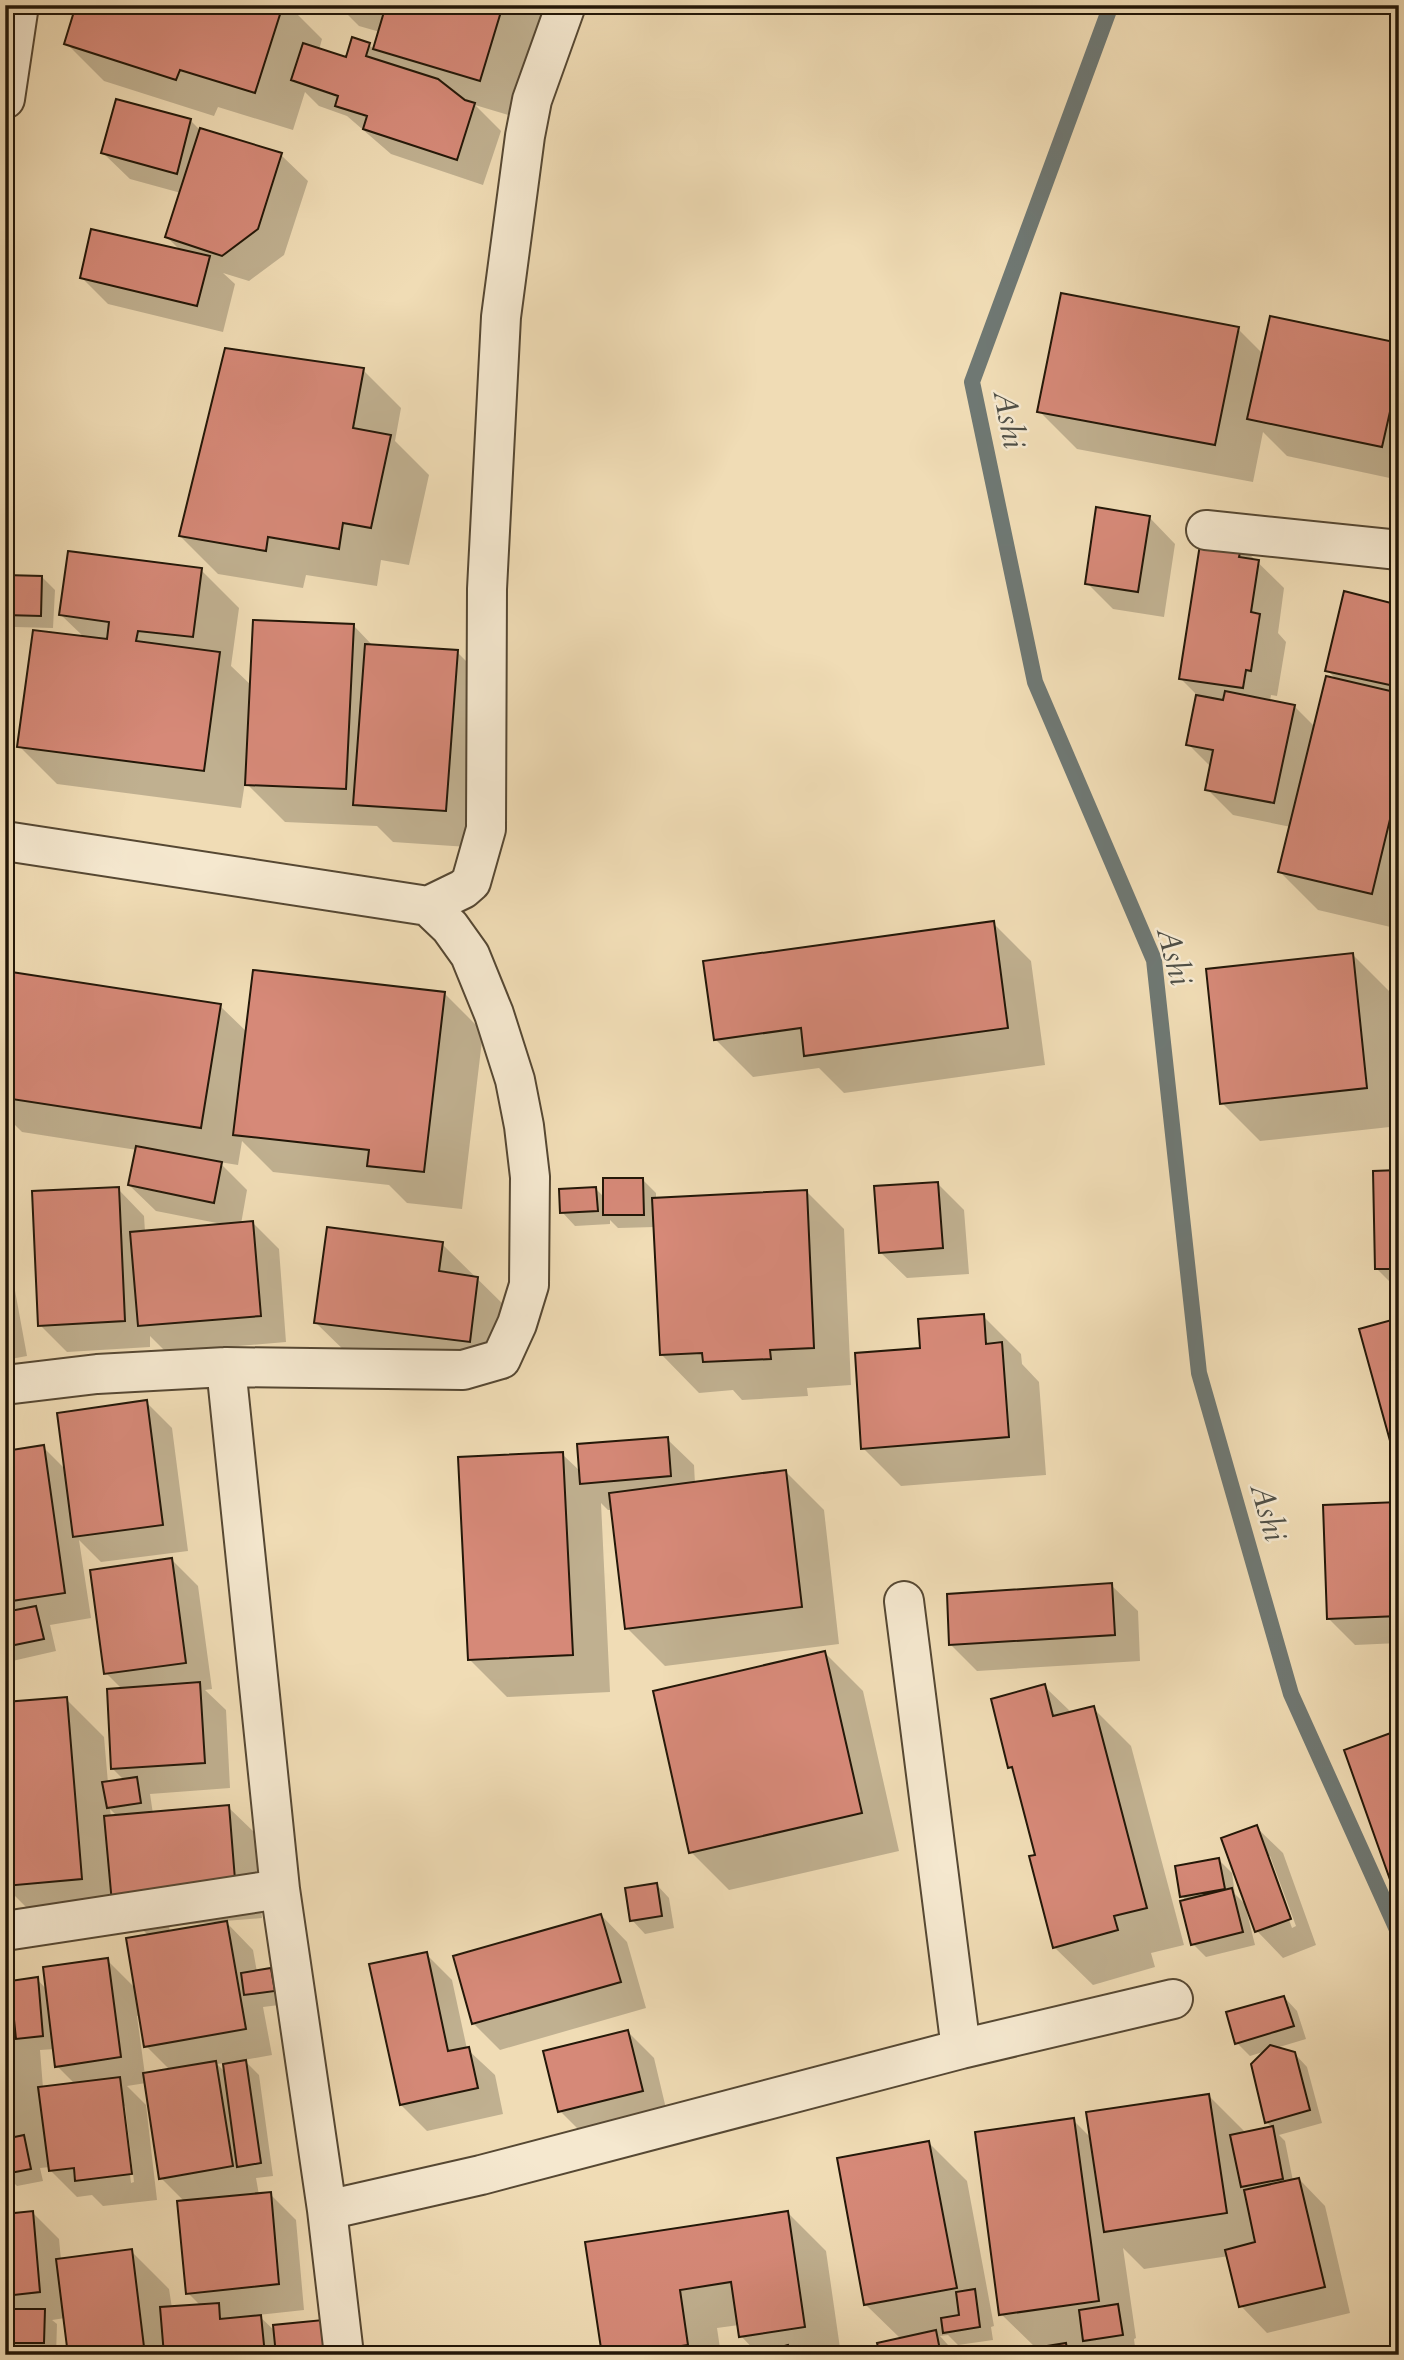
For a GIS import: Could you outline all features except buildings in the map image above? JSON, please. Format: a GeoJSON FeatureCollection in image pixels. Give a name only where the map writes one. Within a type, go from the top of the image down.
{"type":"FeatureCollection","features":[{"type":"Feature","properties":{"kind":"street"},"geometry":{"type":"LineString","coordinates":[[5,99],[19,5]]}},
{"type":"Feature","properties":{"kind":"street"},"geometry":{"type":"LineString","coordinates":[[5,841],[428,905],[463,889],[471,882],[486,829],[487,589],[501,317],[532,100],[566,5]]}},
{"type":"Feature","properties":{"kind":"street"},"geometry":{"type":"LineString","coordinates":[[1206,530],[1399,550]]}},
{"type":"Feature","properties":{"kind":"street"},"geometry":{"type":"LineString","coordinates":[[5,1385],[97,1374],[226,1367],[463,1370],[501,1359],[529,1285],[530,1177],[515,1080],[495,1014],[470,955],[450,927],[428,905]]}},
{"type":"Feature","properties":{"kind":"street"},"geometry":{"type":"LineString","coordinates":[[226,1367],[280,1889],[327,2210],[344,2355]]}},
{"type":"Feature","properties":{"kind":"street"},"geometry":{"type":"LineString","coordinates":[[904,1601],[961,2049]]}},
{"type":"Feature","properties":{"kind":"street"},"geometry":{"type":"LineString","coordinates":[[5,1931],[280,1889]]}},
{"type":"Feature","properties":{"kind":"street"},"geometry":{"type":"LineString","coordinates":[[327,2210],[481,2175],[961,2049],[1173,1999]]}},
{"type":"Feature","properties":{"kind":"waterway","name":"Ashi"},"geometry":{"type":"LineString","coordinates":[[1111,5],[972,382],[1035,682],[1154,960],[1199,1373],[1291,1694],[1399,1934]]}}]}
